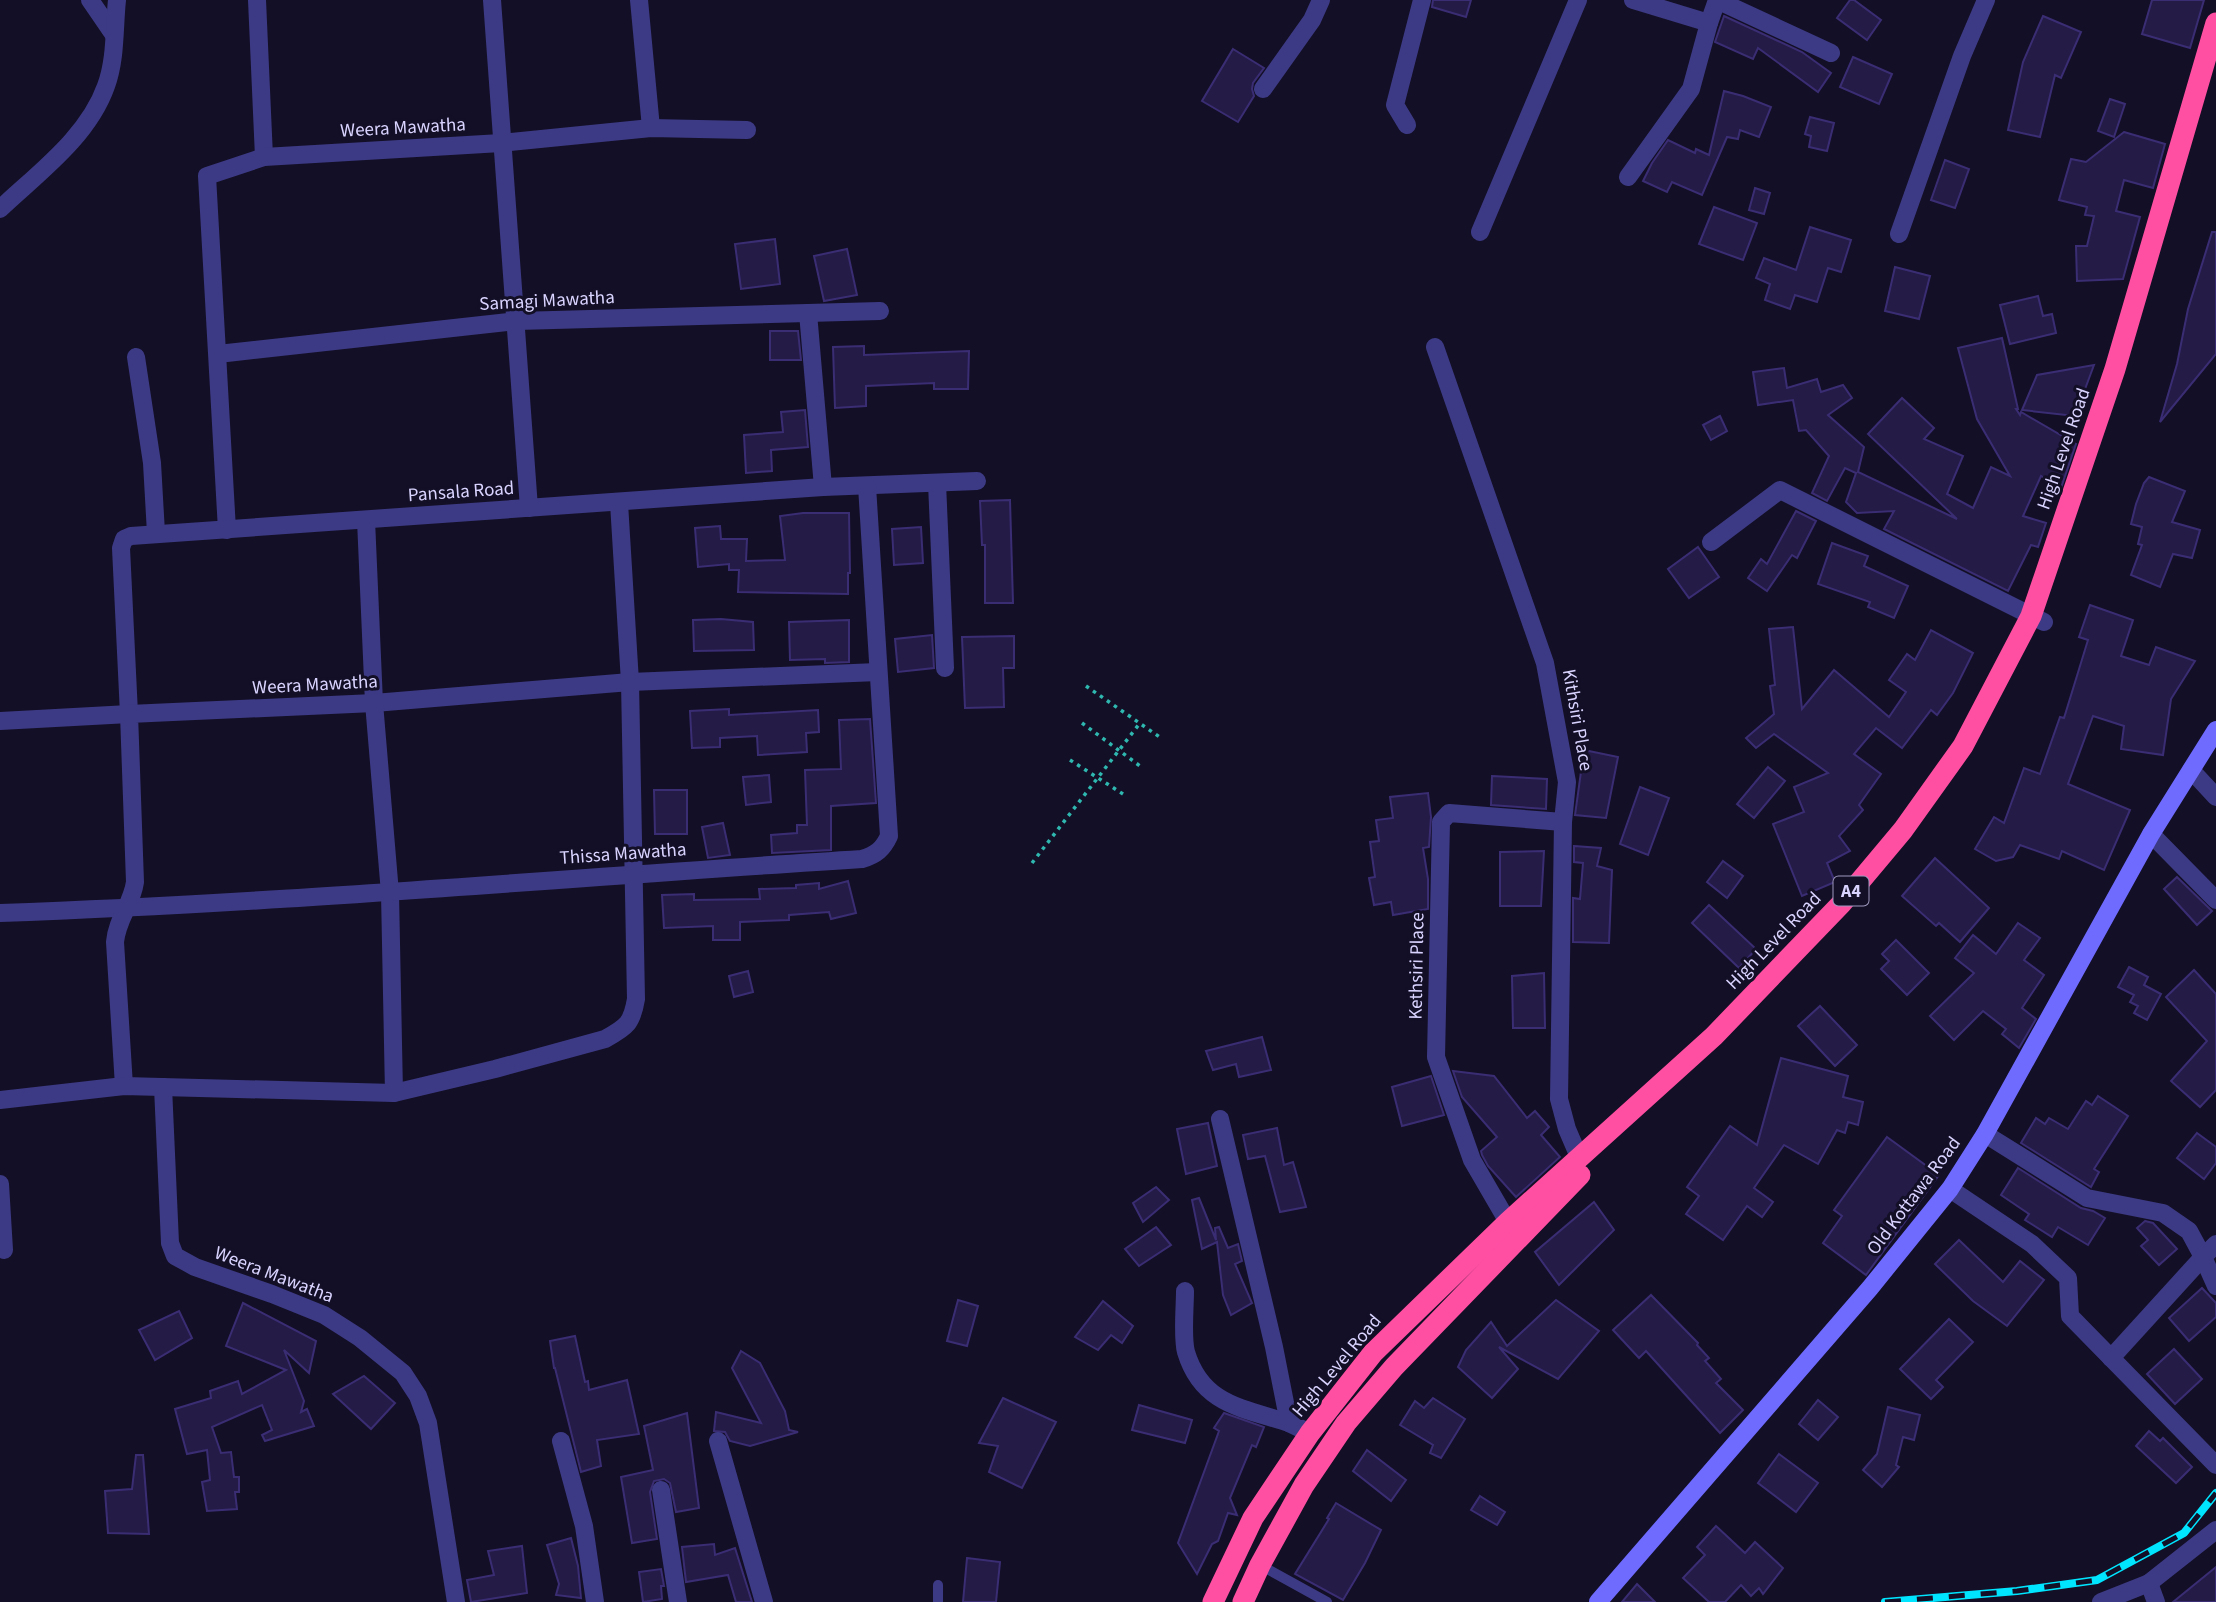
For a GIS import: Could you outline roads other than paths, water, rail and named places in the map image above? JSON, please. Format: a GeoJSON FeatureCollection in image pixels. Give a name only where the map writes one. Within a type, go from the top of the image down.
{"type":"FeatureCollection","features":[{"type":"Feature","properties":{"kind":"highway","name":"High Level Road"},"geometry":{"type":"LineString","coordinates":[[1213,1602],[1253,1518],[1310,1433],[1373,1353],[1508,1222],[1714,1036],[1840,904],[1894,841],[1964,746],[2038,619],[2115,369],[2216,23]]}},
{"type":"Feature","properties":{"kind":"highway","name":"High Level Road"},"geometry":{"type":"LineString","coordinates":[[1244,1602],[1260,1565],[1326,1450],[1394,1367],[1522,1237],[1564,1189],[1724,1046],[1851,913],[1913,839],[1975,754],[2038,619],[2128,374],[2216,71]]}},
{"type":"Feature","properties":{"kind":"street"},"geometry":{"type":"LineString","coordinates":[[90,0],[114,35]]}},
{"type":"Feature","properties":{"kind":"street"},"geometry":{"type":"LineString","coordinates":[[0,209],[82,130],[96,110],[107,85],[117,0]]}},
{"type":"Feature","properties":{"kind":"street"},"geometry":{"type":"LineString","coordinates":[[257,0],[264,157]]}},
{"type":"Feature","properties":{"kind":"street"},"geometry":{"type":"LineString","coordinates":[[492,0],[529,508]]}},
{"type":"Feature","properties":{"kind":"street"},"geometry":{"type":"LineString","coordinates":[[639,0],[652,128]]}},
{"type":"Feature","properties":{"kind":"street"},"geometry":{"type":"LineString","coordinates":[[1263,89],[1312,20],[1321,0]]}},
{"type":"Feature","properties":{"kind":"street"},"geometry":{"type":"LineString","coordinates":[[1407,125],[1395,105],[1422,0]]}},
{"type":"Feature","properties":{"kind":"street"},"geometry":{"type":"LineString","coordinates":[[1480,232],[1578,0]]}},
{"type":"Feature","properties":{"kind":"street"},"geometry":{"type":"LineString","coordinates":[[1633,0],[1709,23]]}},
{"type":"Feature","properties":{"kind":"street"},"geometry":{"type":"LineString","coordinates":[[1628,177],[1691,89],[1717,0],[1831,54]]}},
{"type":"Feature","properties":{"kind":"street"},"geometry":{"type":"LineString","coordinates":[[1899,234],[1962,56],[1986,0]]}},
{"type":"Feature","properties":{"kind":"street","name":"Weera Mawatha"},"geometry":{"type":"LineString","coordinates":[[226,530],[207,176],[264,157],[501,143],[652,128],[747,130]]}},
{"type":"Feature","properties":{"kind":"street","name":"Samagi Mawatha"},"geometry":{"type":"LineString","coordinates":[[218,354],[517,321],[880,311]]}},
{"type":"Feature","properties":{"kind":"street"},"geometry":{"type":"LineString","coordinates":[[808,313],[823,487]]}},
{"type":"Feature","properties":{"kind":"street","name":"Kithsiri Place"},"geometry":{"type":"LineString","coordinates":[[1436,347],[1545,663],[1567,782],[1563,822],[1559,1099],[1567,1129],[1579,1157]]}},
{"type":"Feature","properties":{"kind":"street"},"geometry":{"type":"LineString","coordinates":[[136,357],[152,463],[156,534]]}},
{"type":"Feature","properties":{"kind":"street","name":"Pansala Road"},"geometry":{"type":"LineString","coordinates":[[130,714],[121,548],[124,539],[131,536],[823,487],[977,481]]}},
{"type":"Feature","properties":{"kind":"street"},"geometry":{"type":"LineString","coordinates":[[937,483],[945,668]]}},
{"type":"Feature","properties":{"kind":"street","name":"Thissa Mawatha"},"geometry":{"type":"LineString","coordinates":[[0,913],[125,909],[390,893],[862,859],[873,856],[883,848],[889,836],[867,486]]}},
{"type":"Feature","properties":{"kind":"street"},"geometry":{"type":"LineString","coordinates":[[1711,542],[1780,490],[2038,619]]}},
{"type":"Feature","properties":{"kind":"street"},"geometry":{"type":"LineString","coordinates":[[0,1100],[124,1086],[394,1093],[520,1063],[605,1039],[621,1030],[632,1019],[636,999],[630,682],[619,502]]}},
{"type":"Feature","properties":{"kind":"street"},"geometry":{"type":"LineString","coordinates":[[366,520],[374,703],[390,893],[394,1093]]}},
{"type":"Feature","properties":{"kind":"street","name":"Weera Mawatha"},"geometry":{"type":"LineString","coordinates":[[0,721],[374,703],[630,682],[878,672]]}},
{"type":"Feature","properties":{"kind":"street"},"geometry":{"type":"LineString","coordinates":[[124,1086],[115,942],[116,929],[134,893],[135,882],[130,714]]}},
{"type":"Feature","properties":{"kind":"street","name":"Old Kottawa Road"},"geometry":{"type":"LineString","coordinates":[[1598,1602],[1870,1288],[1950,1189],[1985,1134],[2151,834],[2216,730]]}},
{"type":"Feature","properties":{"kind":"street"},"geometry":{"type":"LineString","coordinates":[[2191,770],[2216,797]]}},
{"type":"Feature","properties":{"kind":"street","name":"Kethsiri Place"},"geometry":{"type":"LineString","coordinates":[[1508,1222],[1472,1160],[1436,1057],[1441,822],[1449,813],[1563,822]]}},
{"type":"Feature","properties":{"kind":"street"},"geometry":{"type":"LineString","coordinates":[[2151,834],[2216,900]]}},
{"type":"Feature","properties":{"kind":"street","name":"Weera Mawatha"},"geometry":{"type":"LineString","coordinates":[[163,1087],[170,1243],[175,1256],[195,1267],[324,1315],[360,1338],[403,1373],[418,1396],[428,1423],[456,1602]]}},
{"type":"Feature","properties":{"kind":"street"},"geometry":{"type":"LineString","coordinates":[[1220,1119],[1274,1347],[1289,1423]]}},
{"type":"Feature","properties":{"kind":"street"},"geometry":{"type":"LineString","coordinates":[[1985,1134],[2087,1198],[2163,1213],[2189,1231],[2210,1251],[2216,1286]]}},
{"type":"Feature","properties":{"kind":"street"},"geometry":{"type":"LineString","coordinates":[[0,1184],[4,1250]]}},
{"type":"Feature","properties":{"kind":"street"},"geometry":{"type":"LineString","coordinates":[[1950,1189],[2032,1244],[2068,1278],[2070,1316],[2216,1465]]}},
{"type":"Feature","properties":{"kind":"street"},"geometry":{"type":"LineString","coordinates":[[2111,1358],[2210,1251]]}},
{"type":"Feature","properties":{"kind":"street"},"geometry":{"type":"LineString","coordinates":[[1185,1292],[1186,1351],[1205,1389],[1220,1400],[1289,1423],[1310,1433]]}},
{"type":"Feature","properties":{"kind":"street"},"geometry":{"type":"LineString","coordinates":[[561,1441],[584,1526],[594,1602]]}},
{"type":"Feature","properties":{"kind":"street"},"geometry":{"type":"LineString","coordinates":[[718,1441],[764,1602]]}},
{"type":"Feature","properties":{"kind":"street"},"geometry":{"type":"LineString","coordinates":[[661,1490],[678,1602]]}},
{"type":"Feature","properties":{"kind":"street"},"geometry":{"type":"LineString","coordinates":[[2101,1602],[2149,1583],[2216,1530]]}},
{"type":"Feature","properties":{"kind":"street"},"geometry":{"type":"LineString","coordinates":[[2149,1583],[2156,1602]]}},
{"type":"Feature","properties":{"kind":"lane"},"geometry":{"type":"LineString","coordinates":[[1260,1565],[1327,1602]]}},
{"type":"Feature","properties":{"kind":"lane"},"geometry":{"type":"LineString","coordinates":[[938,1585],[938,1602]]}},
{"type":"Feature","properties":{"kind":"railway"},"geometry":{"type":"LineString","coordinates":[[1885,1602],[2017,1591],[2097,1580],[2184,1533],[2216,1493]]}}]}
